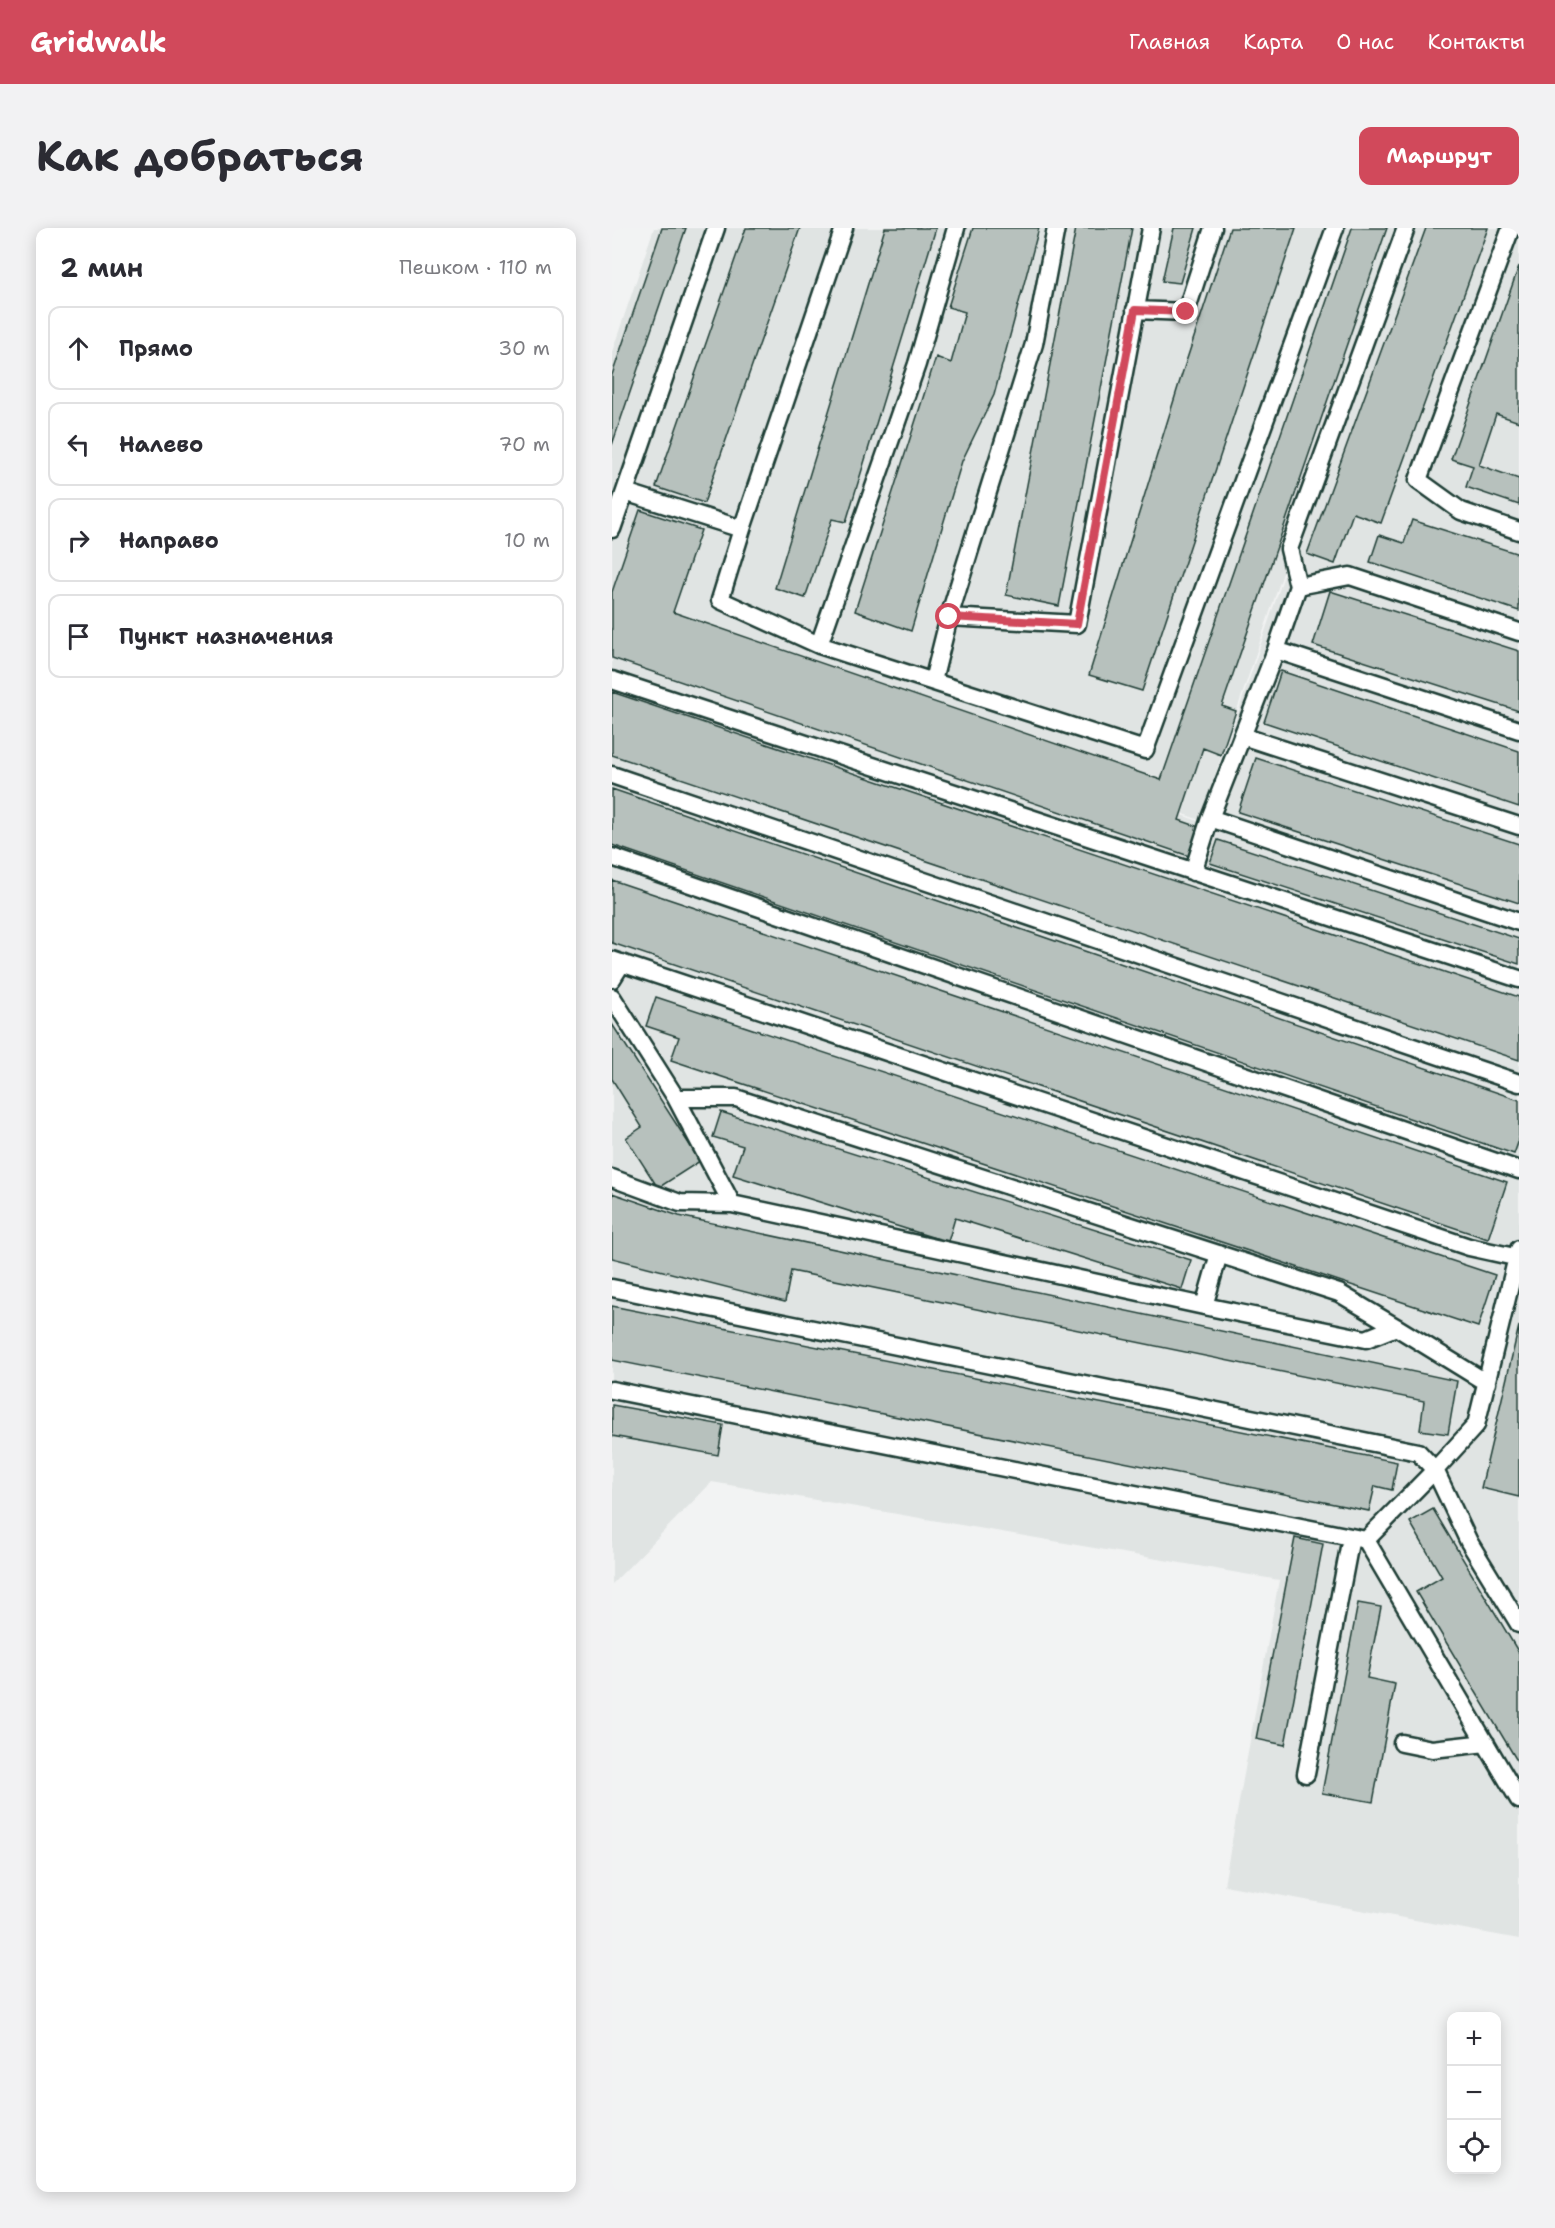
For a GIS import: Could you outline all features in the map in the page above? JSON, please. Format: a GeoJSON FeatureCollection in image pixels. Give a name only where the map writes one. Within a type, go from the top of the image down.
{"type":"FeatureCollection","features":[{"type":"Feature","properties":{"kind":"lane"},"geometry":{"type":"LineString","coordinates":[[612,529],[716,228]]}},
{"type":"Feature","properties":{"kind":"lane"},"geometry":{"type":"LineString","coordinates":[[844,228],[720,600],[819,645],[1145,750],[1335,228]]}},
{"type":"Feature","properties":{"kind":"lane"},"geometry":{"type":"LineString","coordinates":[[819,645],[918,364],[956,228]]}},
{"type":"Feature","properties":{"kind":"lane"},"geometry":{"type":"LineString","coordinates":[[933,681],[949,617],[1034,344],[1056,228]]}},
{"type":"Feature","properties":{"kind":"lane"},"geometry":{"type":"LineString","coordinates":[[949,617],[1077,624],[1150,228]]}},
{"type":"Feature","properties":{"kind":"lane"},"geometry":{"type":"LineString","coordinates":[[1135,310],[1186,312],[1213,228]]}},
{"type":"Feature","properties":{"kind":"lane"},"geometry":{"type":"LineString","coordinates":[[1193,872],[1210,818],[1276,650],[1298,586],[1289,549],[1406,228]]}},
{"type":"Feature","properties":{"kind":"lane"},"geometry":{"type":"LineString","coordinates":[[1511,228],[1418,480],[1461,511],[1519,531]]}},
{"type":"Feature","properties":{"kind":"lane"},"geometry":{"type":"LineString","coordinates":[[625,492],[742,530]]}},
{"type":"Feature","properties":{"kind":"lane"},"geometry":{"type":"LineString","coordinates":[[1298,586],[1350,576],[1519,632]]}},
{"type":"Feature","properties":{"kind":"lane"},"geometry":{"type":"LineString","coordinates":[[1276,650],[1519,730]]}},
{"type":"Feature","properties":{"kind":"lane"},"geometry":{"type":"LineString","coordinates":[[612,680],[1519,980]]}},
{"type":"Feature","properties":{"kind":"lane"},"geometry":{"type":"LineString","coordinates":[[1242,736],[1519,826]]}},
{"type":"Feature","properties":{"kind":"lane"},"geometry":{"type":"LineString","coordinates":[[612,775],[1519,1083]]}},
{"type":"Feature","properties":{"kind":"lane"},"geometry":{"type":"LineString","coordinates":[[1210,818],[1519,922]]}},
{"type":"Feature","properties":{"kind":"lane"},"geometry":{"type":"LineString","coordinates":[[612,858],[1519,1170]]}},
{"type":"Feature","properties":{"kind":"lane"},"geometry":{"type":"LineString","coordinates":[[612,979],[617,961],[1458,1243],[1518,1255],[1476,1425],[1436,1470],[1359,1538],[1306,1774]]}},
{"type":"Feature","properties":{"kind":"lane"},"geometry":{"type":"LineString","coordinates":[[612,997],[676,1098],[732,1204]]}},
{"type":"Feature","properties":{"kind":"lane"},"geometry":{"type":"LineString","coordinates":[[676,1098],[736,1098],[1339,1293],[1487,1383]]}},
{"type":"Feature","properties":{"kind":"lane"},"geometry":{"type":"LineString","coordinates":[[612,1178],[680,1203],[732,1204],[1366,1339],[1396,1327]]}},
{"type":"Feature","properties":{"kind":"lane"},"geometry":{"type":"LineString","coordinates":[[1204,1306],[1219,1254]]}},
{"type":"Feature","properties":{"kind":"lane"},"geometry":{"type":"LineString","coordinates":[[612,1288],[1418,1452],[1436,1470],[1469,1542],[1515,1606],[1519,1624]]}},
{"type":"Feature","properties":{"kind":"lane"},"geometry":{"type":"LineString","coordinates":[[612,1390],[1359,1538],[1519,1800]]}},
{"type":"Feature","properties":{"kind":"lane"},"geometry":{"type":"LineString","coordinates":[[1402,1743],[1432,1749],[1486,1743]]}},
{"type":"Feature","properties":{"kind":"shaded area"},"geometry":{"type":"Polygon","coordinates":[[[654,228],[1399,228],[1200,820],[612,611],[612,352],[654,228]]]}},
{"type":"Feature","properties":{"kind":"shaded area"},"geometry":{"type":"Polygon","coordinates":[[[1401,228],[1519,228],[1519,1939],[1224,1885],[1279,1580],[712,1482],[612,1584],[612,613],[1201,822],[1401,228]]]}},
{"type":"Feature","properties":{"kind":"building"},"geometry":{"type":"Polygon","coordinates":[[[662,228],[686,228],[612,445],[612,375],[662,228]]]}},
{"type":"Feature","properties":{"kind":"building"},"geometry":{"type":"Polygon","coordinates":[[[746,228],[800,228],[704,503],[656,487],[746,228]]]}},
{"type":"Feature","properties":{"kind":"building"},"geometry":{"type":"Polygon","coordinates":[[[885,228],[936,228],[846,522],[832,519],[805,598],[775,588],[885,228]]]}},
{"type":"Feature","properties":{"kind":"building"},"geometry":{"type":"Polygon","coordinates":[[[973,228],[1039,228],[994,395],[962,461],[911,631],[855,611],[936,357],[951,363],[965,312],[948,307],[973,228]]]}},
{"type":"Feature","properties":{"kind":"building"},"geometry":{"type":"Polygon","coordinates":[[[1076,228],[1132,228],[1059,606],[1006,595],[1076,228]]]}},
{"type":"Feature","properties":{"kind":"building"},"geometry":{"type":"Polygon","coordinates":[[[1174,228],[1196,228],[1180,283],[1162,281],[1174,228]]]}},
{"type":"Feature","properties":{"kind":"building"},"geometry":{"type":"Polygon","coordinates":[[[1230,228],[1296,228],[1142,691],[1089,675],[1182,374],[1230,228]]]}},
{"type":"Feature","properties":{"kind":"building"},"geometry":{"type":"Polygon","coordinates":[[[1352,228],[1387,228],[1222,706],[1236,711],[1221,755],[1203,748],[1179,820],[1199,827],[1189,856],[612,658],[612,592],[640,510],[701,530],[673,612],[1161,780],[1352,228]]]}},
{"type":"Feature","properties":{"kind":"building"},"geometry":{"type":"Polygon","coordinates":[[[1426,228],[1488,228],[1381,523],[1353,513],[1335,564],[1307,554],[1426,228]]]}},
{"type":"Feature","properties":{"kind":"building"},"geometry":{"type":"Polygon","coordinates":[[[1519,266],[1519,422],[1496,414],[1479,465],[1519,479],[1519,505],[1466,487],[1473,466],[1451,459],[1519,266]]]}},
{"type":"Feature","properties":{"kind":"building"},"geometry":{"type":"Polygon","coordinates":[[[1412,520],[1519,554],[1519,611],[1370,562],[1379,535],[1404,543],[1412,520]]]}},
{"type":"Feature","properties":{"kind":"building"},"geometry":{"type":"Polygon","coordinates":[[[1330,591],[1519,651],[1519,711],[1313,645],[1330,591]]]}},
{"type":"Feature","properties":{"kind":"building"},"geometry":{"type":"Polygon","coordinates":[[[1281,671],[1519,751],[1519,807],[1264,722],[1281,671]]]}},
{"type":"Feature","properties":{"kind":"building"},"geometry":{"type":"Polygon","coordinates":[[[612,692],[1519,997],[1519,1060],[612,755],[612,692]]]}},
{"type":"Feature","properties":{"kind":"building"},"geometry":{"type":"Polygon","coordinates":[[[1256,758],[1519,844],[1519,903],[1238,812],[1256,758]]]}},
{"type":"Feature","properties":{"kind":"building"},"geometry":{"type":"Polygon","coordinates":[[[612,789],[1519,1100],[1519,1140],[1514,1154],[612,845],[612,789]]]}},
{"type":"Feature","properties":{"kind":"building"},"geometry":{"type":"Polygon","coordinates":[[[1218,840],[1519,939],[1519,964],[1210,863],[1218,840]]]}},
{"type":"Feature","properties":{"kind":"building"},"geometry":{"type":"Polygon","coordinates":[[[612,880],[1507,1182],[1488,1239],[612,943],[612,880]]]}},
{"type":"Feature","properties":{"kind":"building"},"geometry":{"type":"Polygon","coordinates":[[[656,997],[1495,1275],[1478,1327],[671,1060],[679,1037],[646,1026],[656,997]]]}},
{"type":"Feature","properties":{"kind":"building"},"geometry":{"type":"Polygon","coordinates":[[[612,1024],[700,1161],[658,1188],[626,1138],[642,1127],[612,1079],[612,1024]]]}},
{"type":"Feature","properties":{"kind":"building"},"geometry":{"type":"Polygon","coordinates":[[[721,1112],[1191,1260],[1182,1289],[955,1218],[948,1242],[733,1175],[743,1146],[713,1137],[721,1112]]]}},
{"type":"Feature","properties":{"kind":"building"},"geometry":{"type":"Polygon","coordinates":[[[612,1193],[679,1216],[1457,1381],[1448,1434],[1420,1430],[1424,1401],[791,1271],[785,1302],[612,1258],[612,1193]]]}},
{"type":"Feature","properties":{"kind":"building"},"geometry":{"type":"Polygon","coordinates":[[[612,1306],[1397,1462],[1392,1490],[1375,1486],[1369,1511],[612,1360],[612,1306]]]}},
{"type":"Feature","properties":{"kind":"building"},"geometry":{"type":"Polygon","coordinates":[[[1519,1326],[1519,1497],[1481,1488],[1519,1326]]]}},
{"type":"Feature","properties":{"kind":"building"},"geometry":{"type":"Polygon","coordinates":[[[612,1405],[723,1425],[718,1455],[612,1436],[612,1405]]]}},
{"type":"Feature","properties":{"kind":"building"},"geometry":{"type":"Polygon","coordinates":[[[1433,1509],[1519,1653],[1519,1764],[1416,1592],[1442,1577],[1410,1522],[1433,1509]]]}},
{"type":"Feature","properties":{"kind":"building"},"geometry":{"type":"Polygon","coordinates":[[[1295,1538],[1323,1544],[1285,1745],[1256,1739],[1295,1538]]]}},
{"type":"Feature","properties":{"kind":"building"},"geometry":{"type":"Polygon","coordinates":[[[1358,1603],[1381,1607],[1367,1678],[1395,1684],[1373,1802],[1322,1793],[1358,1603]]]}},
{"type":"Feature","properties":{"kind":"route"},"geometry":{"type":"LineString","coordinates":[[949,617],[1077,624],[1135,310],[1186,312]]}}]}
